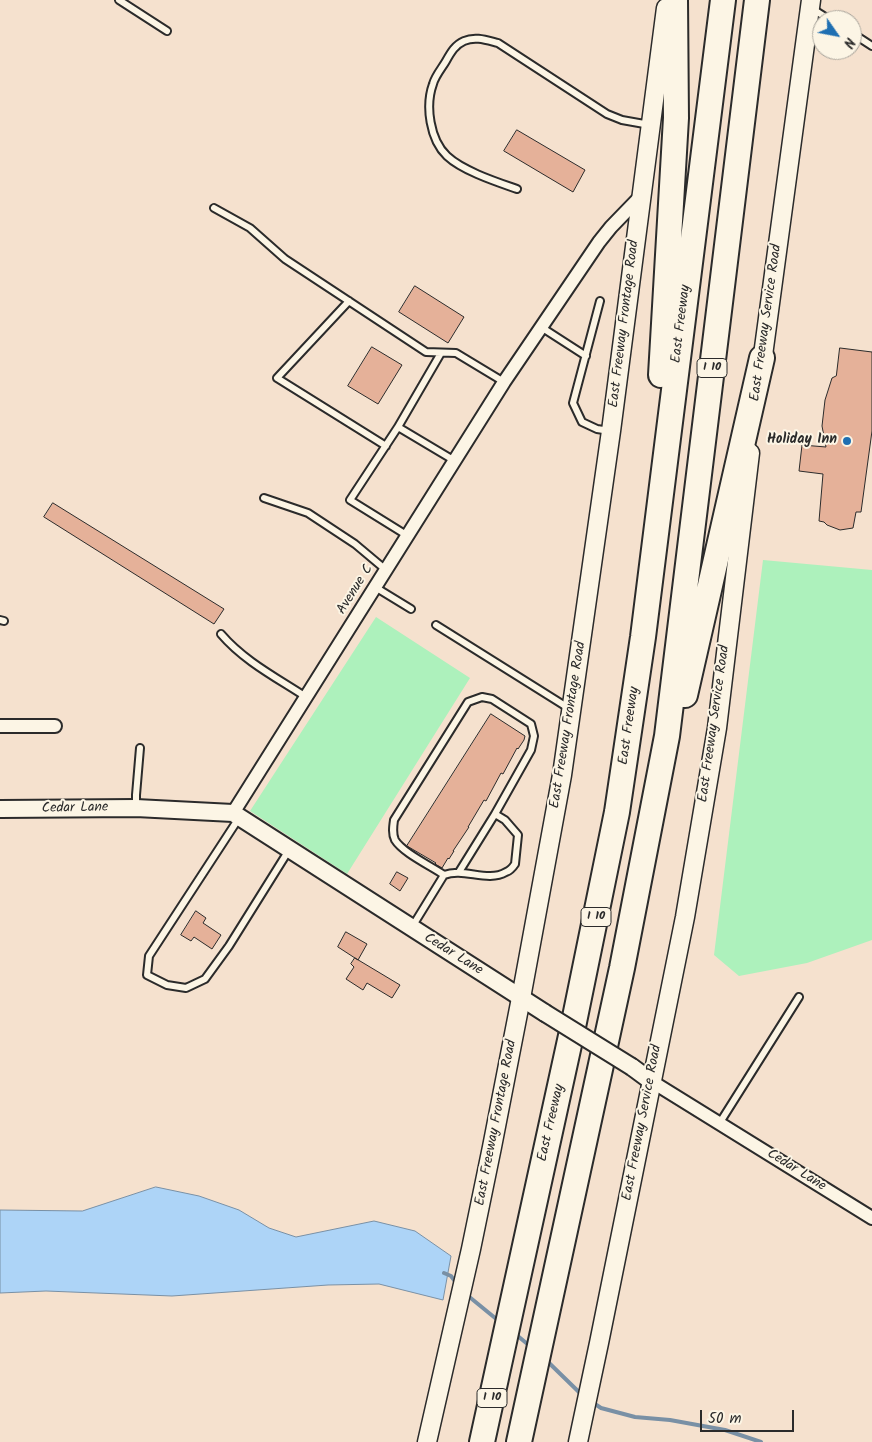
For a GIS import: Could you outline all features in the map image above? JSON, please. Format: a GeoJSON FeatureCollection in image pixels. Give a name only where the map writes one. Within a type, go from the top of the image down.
{"type":"FeatureCollection","features":[{"type":"Feature","properties":{"kind":"highway"},"geometry":{"type":"LineString","coordinates":[[654,548],[662,359],[676,118],[675,0]]}},
{"type":"Feature","properties":{"kind":"highway","name":"East Freeway"},"geometry":{"type":"LineString","coordinates":[[482,1442],[580,993],[617,812],[654,548],[723,0]]}},
{"type":"Feature","properties":{"kind":"highway","name":"I 10"},"geometry":{"type":"LineString","coordinates":[[519,1442],[622,968],[667,736],[757,0]]}},
{"type":"Feature","properties":{"kind":"highway"},"geometry":{"type":"LineString","coordinates":[[667,736],[687,690],[762,358]]}},
{"type":"Feature","properties":{"kind":"main road","name":"East Freeway Frontage Road"},"geometry":{"type":"LineString","coordinates":[[427,1442],[471,1248],[522,998],[572,710],[668,0]]}},
{"type":"Feature","properties":{"kind":"main road","name":"East Freeway Service Road"},"geometry":{"type":"LineString","coordinates":[[578,1440],[685,917],[717,728],[762,358],[810,4]]}},
{"type":"Feature","properties":{"kind":"street","name":"Avenue C"},"geometry":{"type":"LineString","coordinates":[[237,815],[306,697],[504,382],[605,234],[642,195]]}},
{"type":"Feature","properties":{"kind":"street"},"geometry":{"type":"LineString","coordinates":[[0,726],[55,726]]}},
{"type":"Feature","properties":{"kind":"street","name":"Cedar Lane"},"geometry":{"type":"LineString","coordinates":[[0,810],[136,808],[237,815],[411,928],[632,1067],[651,1081],[872,1218]]}},
{"type":"Feature","properties":{"kind":"lane"},"geometry":{"type":"LineString","coordinates":[[119,0],[168,31]]}},
{"type":"Feature","properties":{"kind":"lane"},"geometry":{"type":"LineString","coordinates":[[517,189],[477,174],[448,157],[440,147],[433,130],[428,102],[433,82],[456,46],[466,40],[481,38],[498,43],[607,114],[622,120],[651,126]]}},
{"type":"Feature","properties":{"kind":"lane"},"geometry":{"type":"LineString","coordinates":[[214,208],[250,228],[286,260],[426,352],[456,353],[504,382]]}},
{"type":"Feature","properties":{"kind":"lane"},"geometry":{"type":"LineString","coordinates":[[349,301],[277,378],[386,446]]}},
{"type":"Feature","properties":{"kind":"lane"},"geometry":{"type":"LineString","coordinates":[[600,301],[574,403],[582,422],[597,429],[611,432]]}},
{"type":"Feature","properties":{"kind":"lane"},"geometry":{"type":"LineString","coordinates":[[541,327],[586,356]]}},
{"type":"Feature","properties":{"kind":"lane"},"geometry":{"type":"LineString","coordinates":[[408,536],[350,500],[398,427],[441,353]]}},
{"type":"Feature","properties":{"kind":"lane"},"geometry":{"type":"LineString","coordinates":[[398,427],[455,461]]}},
{"type":"Feature","properties":{"kind":"lane"},"geometry":{"type":"LineString","coordinates":[[264,498],[308,512],[355,544],[386,570]]}},
{"type":"Feature","properties":{"kind":"lane"},"geometry":{"type":"LineString","coordinates":[[376,587],[411,609]]}},
{"type":"Feature","properties":{"kind":"lane"},"geometry":{"type":"LineString","coordinates":[[436,625],[572,710]]}},
{"type":"Feature","properties":{"kind":"lane"},"geometry":{"type":"LineString","coordinates":[[221,634],[232,646],[252,662],[306,697]]}},
{"type":"Feature","properties":{"kind":"lane"},"geometry":{"type":"LineString","coordinates":[[444,875],[406,850],[395,840],[392,828],[394,820],[468,702],[482,697],[492,699],[531,724],[534,736],[530,750],[495,814],[459,872]]}},
{"type":"Feature","properties":{"kind":"lane"},"geometry":{"type":"LineString","coordinates":[[136,808],[140,748]]}},
{"type":"Feature","properties":{"kind":"lane"},"geometry":{"type":"LineString","coordinates":[[411,928],[444,875],[452,871],[490,876],[506,872],[515,864],[518,835],[505,820],[495,814]]}},
{"type":"Feature","properties":{"kind":"lane"},"geometry":{"type":"LineString","coordinates":[[237,815],[149,956],[147,975],[167,985],[186,988],[205,979],[229,946],[290,849]]}},
{"type":"Feature","properties":{"kind":"lane"},"geometry":{"type":"LineString","coordinates":[[719,1124],[799,998]]}},
{"type":"Feature","properties":{"kind":"green space"},"geometry":{"type":"Polygon","coordinates":[[[763,560],[872,570],[872,940],[807,963],[739,976],[714,955],[763,560]]]}},
{"type":"Feature","properties":{"kind":"green space"},"geometry":{"type":"Polygon","coordinates":[[[376,617],[470,678],[347,874],[250,811],[376,617]]]}},
{"type":"Feature","properties":{"kind":"water"},"geometry":{"type":"Polygon","coordinates":[[[156,1187],[199,1196],[239,1210],[269,1228],[296,1237],[374,1221],[415,1231],[451,1256],[443,1300],[379,1284],[328,1285],[172,1296],[46,1291],[0,1293],[0,1210],[82,1211],[156,1187]]]}},
{"type":"Feature","properties":{"kind":"building"},"geometry":{"type":"Polygon","coordinates":[[[517,130],[585,170],[573,192],[504,151],[517,130]]]}},
{"type":"Feature","properties":{"kind":"building"},"geometry":{"type":"Polygon","coordinates":[[[415,286],[464,317],[448,343],[399,312],[415,286]]]}},
{"type":"Feature","properties":{"kind":"building"},"geometry":{"type":"Polygon","coordinates":[[[372,347],[402,365],[378,404],[348,386],[372,347]]]}},
{"type":"Feature","properties":{"kind":"building","name":"Holiday Inn"},"geometry":{"type":"Polygon","coordinates":[[[840,348],[872,352],[872,431],[861,512],[856,512],[853,528],[840,530],[819,521],[823,474],[799,471],[802,445],[826,447],[822,426],[825,400],[832,378],[836,376],[840,348]]]}},
{"type":"Feature","properties":{"kind":"building"},"geometry":{"type":"Polygon","coordinates":[[[53,503],[224,609],[214,624],[44,517],[53,503]]]}},
{"type":"Feature","properties":{"kind":"building"},"geometry":{"type":"Polygon","coordinates":[[[491,714],[525,736],[524,740],[517,748],[503,774],[501,773],[486,801],[484,800],[442,868],[407,846],[491,714]]]}},
{"type":"Feature","properties":{"kind":"building"},"geometry":{"type":"Polygon","coordinates":[[[397,872],[408,878],[400,891],[390,884],[397,872]]]}},
{"type":"Feature","properties":{"kind":"building"},"geometry":{"type":"Polygon","coordinates":[[[196,911],[206,918],[203,923],[221,935],[212,949],[194,937],[191,941],[181,935],[196,911]]]}},
{"type":"Feature","properties":{"kind":"building"},"geometry":{"type":"Polygon","coordinates":[[[346,932],[367,944],[358,960],[338,947],[346,932]]]}},
{"type":"Feature","properties":{"kind":"building"},"geometry":{"type":"Polygon","coordinates":[[[355,958],[400,985],[392,998],[367,983],[363,990],[346,979],[354,967],[351,964],[355,958]]]}},
{"type":"Feature","properties":{"kind":"waterway"},"geometry":{"type":"LineString","coordinates":[[444,1273],[451,1276],[457,1284]]}},
{"type":"Feature","properties":{"kind":"waterway"},"geometry":{"type":"LineString","coordinates":[[467,1295],[500,1322]]}},
{"type":"Feature","properties":{"kind":"waterway"},"geometry":{"type":"LineString","coordinates":[[513,1332],[531,1347]]}},
{"type":"Feature","properties":{"kind":"waterway"},"geometry":{"type":"LineString","coordinates":[[546,1360],[582,1395]]}},
{"type":"Feature","properties":{"kind":"waterway"},"geometry":{"type":"LineString","coordinates":[[592,1402],[601,1408],[635,1417],[670,1420],[725,1430],[761,1442]]}},
{"type":"Feature","properties":{"kind":"place","name":"Holiday Inn"},"geometry":{"type":"Point","coordinates":[847,441]}}]}
